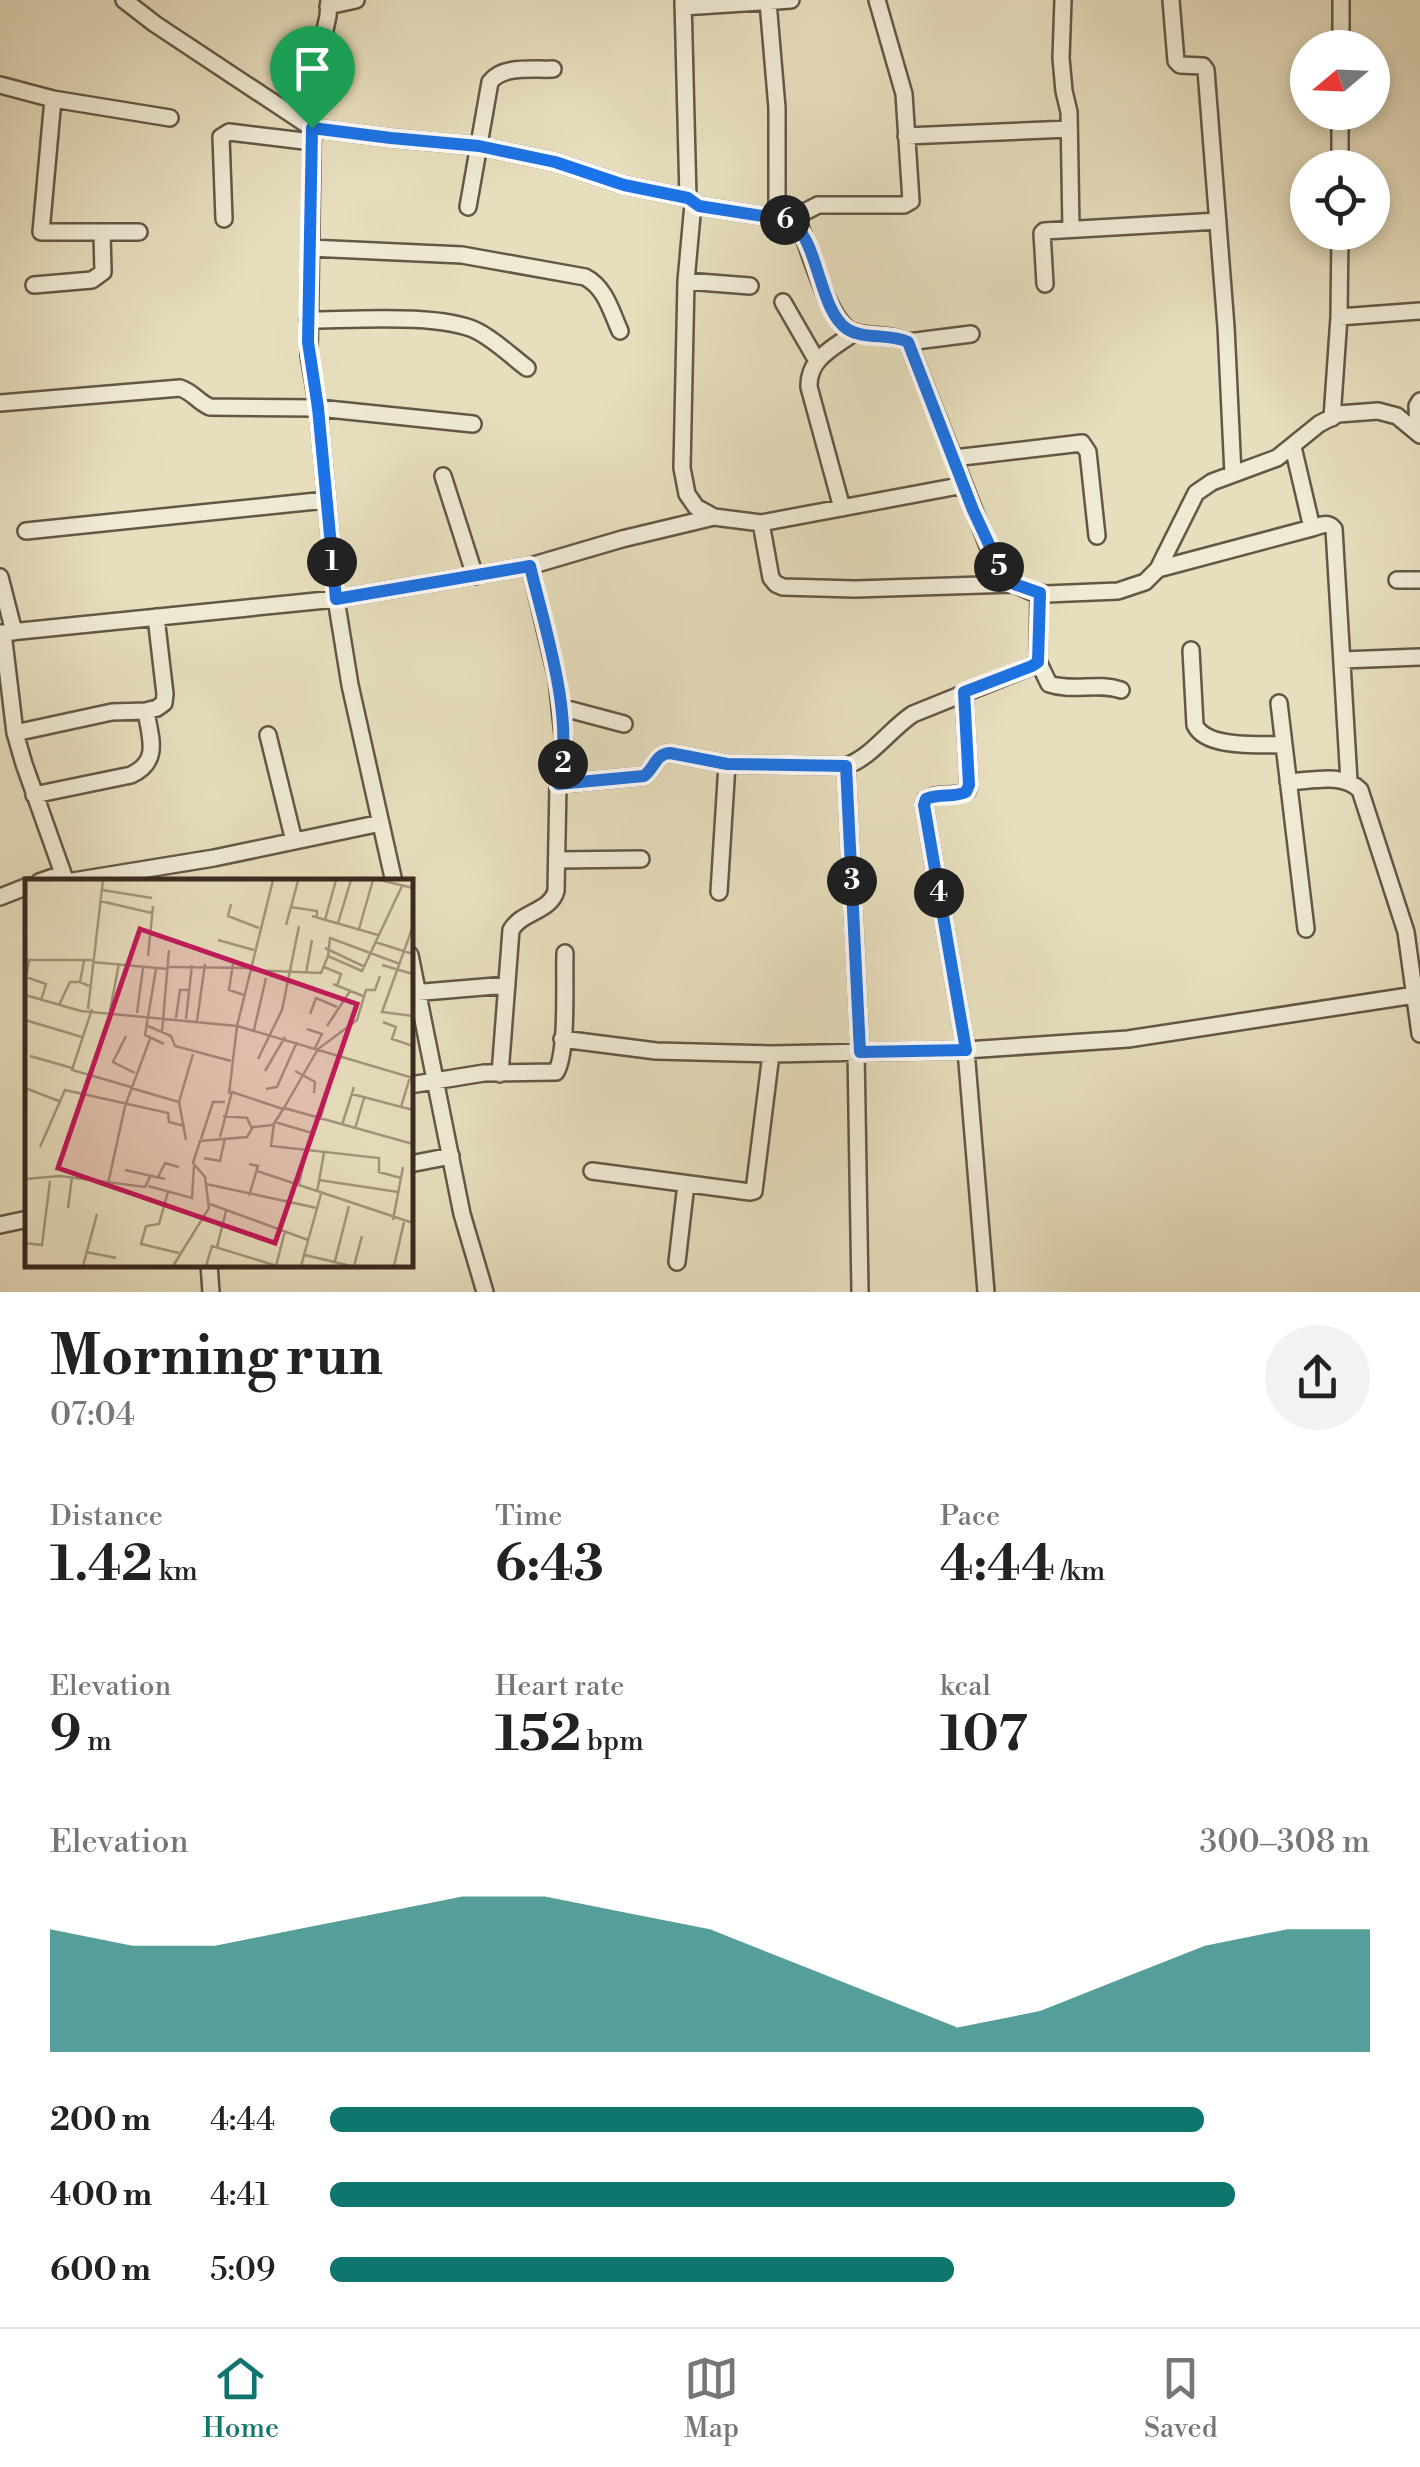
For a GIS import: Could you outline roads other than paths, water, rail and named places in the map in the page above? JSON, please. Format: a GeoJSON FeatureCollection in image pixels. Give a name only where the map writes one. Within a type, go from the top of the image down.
{"type":"FeatureCollection","features":[{"type":"Feature","properties":{"kind":"street"},"geometry":{"type":"LineString","coordinates":[[124,0],[312,135]]}},
{"type":"Feature","properties":{"kind":"street"},"geometry":{"type":"LineString","coordinates":[[356,0],[329,3],[313,86],[309,356],[318,408],[336,599],[390,879]]}},
{"type":"Feature","properties":{"kind":"street"},"geometry":{"type":"LineString","coordinates":[[791,0],[683,4],[690,201],[682,468],[687,494],[696,507],[714,517],[761,524],[964,485]]}},
{"type":"Feature","properties":{"kind":"street"},"geometry":{"type":"LineString","coordinates":[[783,220],[818,205],[908,204],[912,196],[904,94],[877,0]]}},
{"type":"Feature","properties":{"kind":"street"},"geometry":{"type":"LineString","coordinates":[[1063,0],[1062,58],[1069,129],[1071,230]]}},
{"type":"Feature","properties":{"kind":"street"},"geometry":{"type":"LineString","coordinates":[[1171,0],[1176,61],[1206,70],[1233,474]]}},
{"type":"Feature","properties":{"kind":"street"},"geometry":{"type":"LineString","coordinates":[[1340,30],[1341,0]]}},
{"type":"Feature","properties":{"kind":"street"},"geometry":{"type":"LineString","coordinates":[[768,2],[783,220]]}},
{"type":"Feature","properties":{"kind":"street"},"geometry":{"type":"LineString","coordinates":[[468,207],[490,82],[505,71],[553,69]]}},
{"type":"Feature","properties":{"kind":"street"},"geometry":{"type":"LineString","coordinates":[[0,85],[53,99],[170,118]]}},
{"type":"Feature","properties":{"kind":"street"},"geometry":{"type":"LineString","coordinates":[[53,99],[40,229],[44,233],[139,232]]}},
{"type":"Feature","properties":{"kind":"street"},"geometry":{"type":"LineString","coordinates":[[906,136],[1069,129]]}},
{"type":"Feature","properties":{"kind":"street"},"geometry":{"type":"LineString","coordinates":[[224,219],[223,133],[391,138],[479,146],[555,162],[624,185],[783,220],[800,229],[838,319],[855,332],[908,342],[971,334]]}},
{"type":"Feature","properties":{"kind":"street"},"geometry":{"type":"LineString","coordinates":[[1045,284],[1042,233],[1218,221]]}},
{"type":"Feature","properties":{"kind":"street"},"geometry":{"type":"LineString","coordinates":[[34,285],[98,277],[103,272],[102,233]]}},
{"type":"Feature","properties":{"kind":"street"},"geometry":{"type":"LineString","coordinates":[[310,248],[462,255],[569,273],[595,282],[620,331]]}},
{"type":"Feature","properties":{"kind":"street"},"geometry":{"type":"LineString","coordinates":[[1332,418],[1340,250]]}},
{"type":"Feature","properties":{"kind":"street"},"geometry":{"type":"LineString","coordinates":[[686,281],[750,286]]}},
{"type":"Feature","properties":{"kind":"street"},"geometry":{"type":"LineString","coordinates":[[782,302],[817,360]]}},
{"type":"Feature","properties":{"kind":"street"},"geometry":{"type":"LineString","coordinates":[[1339,317],[1420,311]]}},
{"type":"Feature","properties":{"kind":"street"},"geometry":{"type":"LineString","coordinates":[[308,320],[432,320],[456,324],[486,336],[527,368]]}},
{"type":"Feature","properties":{"kind":"street"},"geometry":{"type":"LineString","coordinates":[[842,508],[809,387],[810,369],[855,332]]}},
{"type":"Feature","properties":{"kind":"street"},"geometry":{"type":"LineString","coordinates":[[908,342],[988,546],[1014,584]]}},
{"type":"Feature","properties":{"kind":"street"},"geometry":{"type":"LineString","coordinates":[[0,402],[180,388],[210,407],[318,408],[473,424]]}},
{"type":"Feature","properties":{"kind":"street"},"geometry":{"type":"LineString","coordinates":[[1419,434],[1420,401]]}},
{"type":"Feature","properties":{"kind":"street"},"geometry":{"type":"LineString","coordinates":[[761,524],[771,578],[783,587],[1014,584],[1040,593],[1118,591],[1145,582],[1158,569],[1196,493],[1212,482],[1277,458],[1338,414],[1378,411],[1398,416],[1419,434]]}},
{"type":"Feature","properties":{"kind":"street"},"geometry":{"type":"LineString","coordinates":[[954,458],[1082,443],[1088,452],[1097,536]]}},
{"type":"Feature","properties":{"kind":"street"},"geometry":{"type":"LineString","coordinates":[[1292,447],[1312,528]]}},
{"type":"Feature","properties":{"kind":"street"},"geometry":{"type":"LineString","coordinates":[[443,476],[475,576]]}},
{"type":"Feature","properties":{"kind":"street"},"geometry":{"type":"LineString","coordinates":[[26,531],[326,500]]}},
{"type":"Feature","properties":{"kind":"street"},"geometry":{"type":"LineString","coordinates":[[6,633],[336,599],[530,566],[714,517]]}},
{"type":"Feature","properties":{"kind":"street"},"geometry":{"type":"LineString","coordinates":[[1158,569],[1327,524],[1334,529],[1349,781]]}},
{"type":"Feature","properties":{"kind":"street"},"geometry":{"type":"LineString","coordinates":[[500,1074],[512,930],[520,918],[555,898],[558,784],[564,761],[556,678],[530,566]]}},
{"type":"Feature","properties":{"kind":"street"},"geometry":{"type":"LineString","coordinates":[[0,577],[15,733],[65,879],[214,858],[381,823]]}},
{"type":"Feature","properties":{"kind":"street"},"geometry":{"type":"LineString","coordinates":[[1397,580],[1420,580]]}},
{"type":"Feature","properties":{"kind":"street"},"geometry":{"type":"LineString","coordinates":[[1040,593],[1038,662],[1050,684],[1059,688],[1107,686],[1122,690]]}},
{"type":"Feature","properties":{"kind":"street"},"geometry":{"type":"LineString","coordinates":[[15,733],[112,712],[157,708],[166,694],[156,617]]}},
{"type":"Feature","properties":{"kind":"street"},"geometry":{"type":"LineString","coordinates":[[1192,650],[1198,732],[1223,742],[1284,745]]}},
{"type":"Feature","properties":{"kind":"street"},"geometry":{"type":"LineString","coordinates":[[1342,660],[1420,657]]}},
{"type":"Feature","properties":{"kind":"street"},"geometry":{"type":"LineString","coordinates":[[558,784],[644,776],[663,753],[727,764],[846,766],[861,760],[913,714],[1038,662]]}},
{"type":"Feature","properties":{"kind":"street"},"geometry":{"type":"LineString","coordinates":[[964,692],[969,785],[960,795],[933,796],[924,805],[966,1050],[986,1292]]}},
{"type":"Feature","properties":{"kind":"street"},"geometry":{"type":"LineString","coordinates":[[1279,703],[1306,928]]}},
{"type":"Feature","properties":{"kind":"street"},"geometry":{"type":"LineString","coordinates":[[560,707],[624,724]]}},
{"type":"Feature","properties":{"kind":"street"},"geometry":{"type":"LineString","coordinates":[[34,795],[142,770],[151,753],[146,711]]}},
{"type":"Feature","properties":{"kind":"street"},"geometry":{"type":"LineString","coordinates":[[268,735],[294,841]]}},
{"type":"Feature","properties":{"kind":"street"},"geometry":{"type":"LineString","coordinates":[[719,892],[727,764]]}},
{"type":"Feature","properties":{"kind":"street"},"geometry":{"type":"LineString","coordinates":[[846,766],[858,1052],[860,1292]]}},
{"type":"Feature","properties":{"kind":"street"},"geometry":{"type":"LineString","coordinates":[[1288,782],[1349,781],[1360,790],[1403,922],[1420,1034]]}},
{"type":"Feature","properties":{"kind":"street"},"geometry":{"type":"LineString","coordinates":[[557,860],[641,859]]}},
{"type":"Feature","properties":{"kind":"street"},"geometry":{"type":"LineString","coordinates":[[0,897],[25,887]]}},
{"type":"Feature","properties":{"kind":"street"},"geometry":{"type":"LineString","coordinates":[[412,1085],[436,1079],[556,1072],[560,1067],[566,954]]}},
{"type":"Feature","properties":{"kind":"street"},"geometry":{"type":"LineString","coordinates":[[486,1292],[462,1214],[436,1079],[414,992],[507,986]]}},
{"type":"Feature","properties":{"kind":"street"},"geometry":{"type":"LineString","coordinates":[[562,1039],[656,1051],[771,1054],[966,1050],[1128,1039],[1414,995]]}},
{"type":"Feature","properties":{"kind":"street"},"geometry":{"type":"LineString","coordinates":[[592,1171],[754,1191],[771,1054]]}},
{"type":"Feature","properties":{"kind":"street"},"geometry":{"type":"LineString","coordinates":[[412,1164],[451,1156]]}},
{"type":"Feature","properties":{"kind":"street"},"geometry":{"type":"LineString","coordinates":[[677,1262],[686,1184]]}},
{"type":"Feature","properties":{"kind":"street"},"geometry":{"type":"LineString","coordinates":[[0,1225],[25,1220]]}},
{"type":"Feature","properties":{"kind":"street"},"geometry":{"type":"LineString","coordinates":[[209,1267],[211,1292]]}}]}
